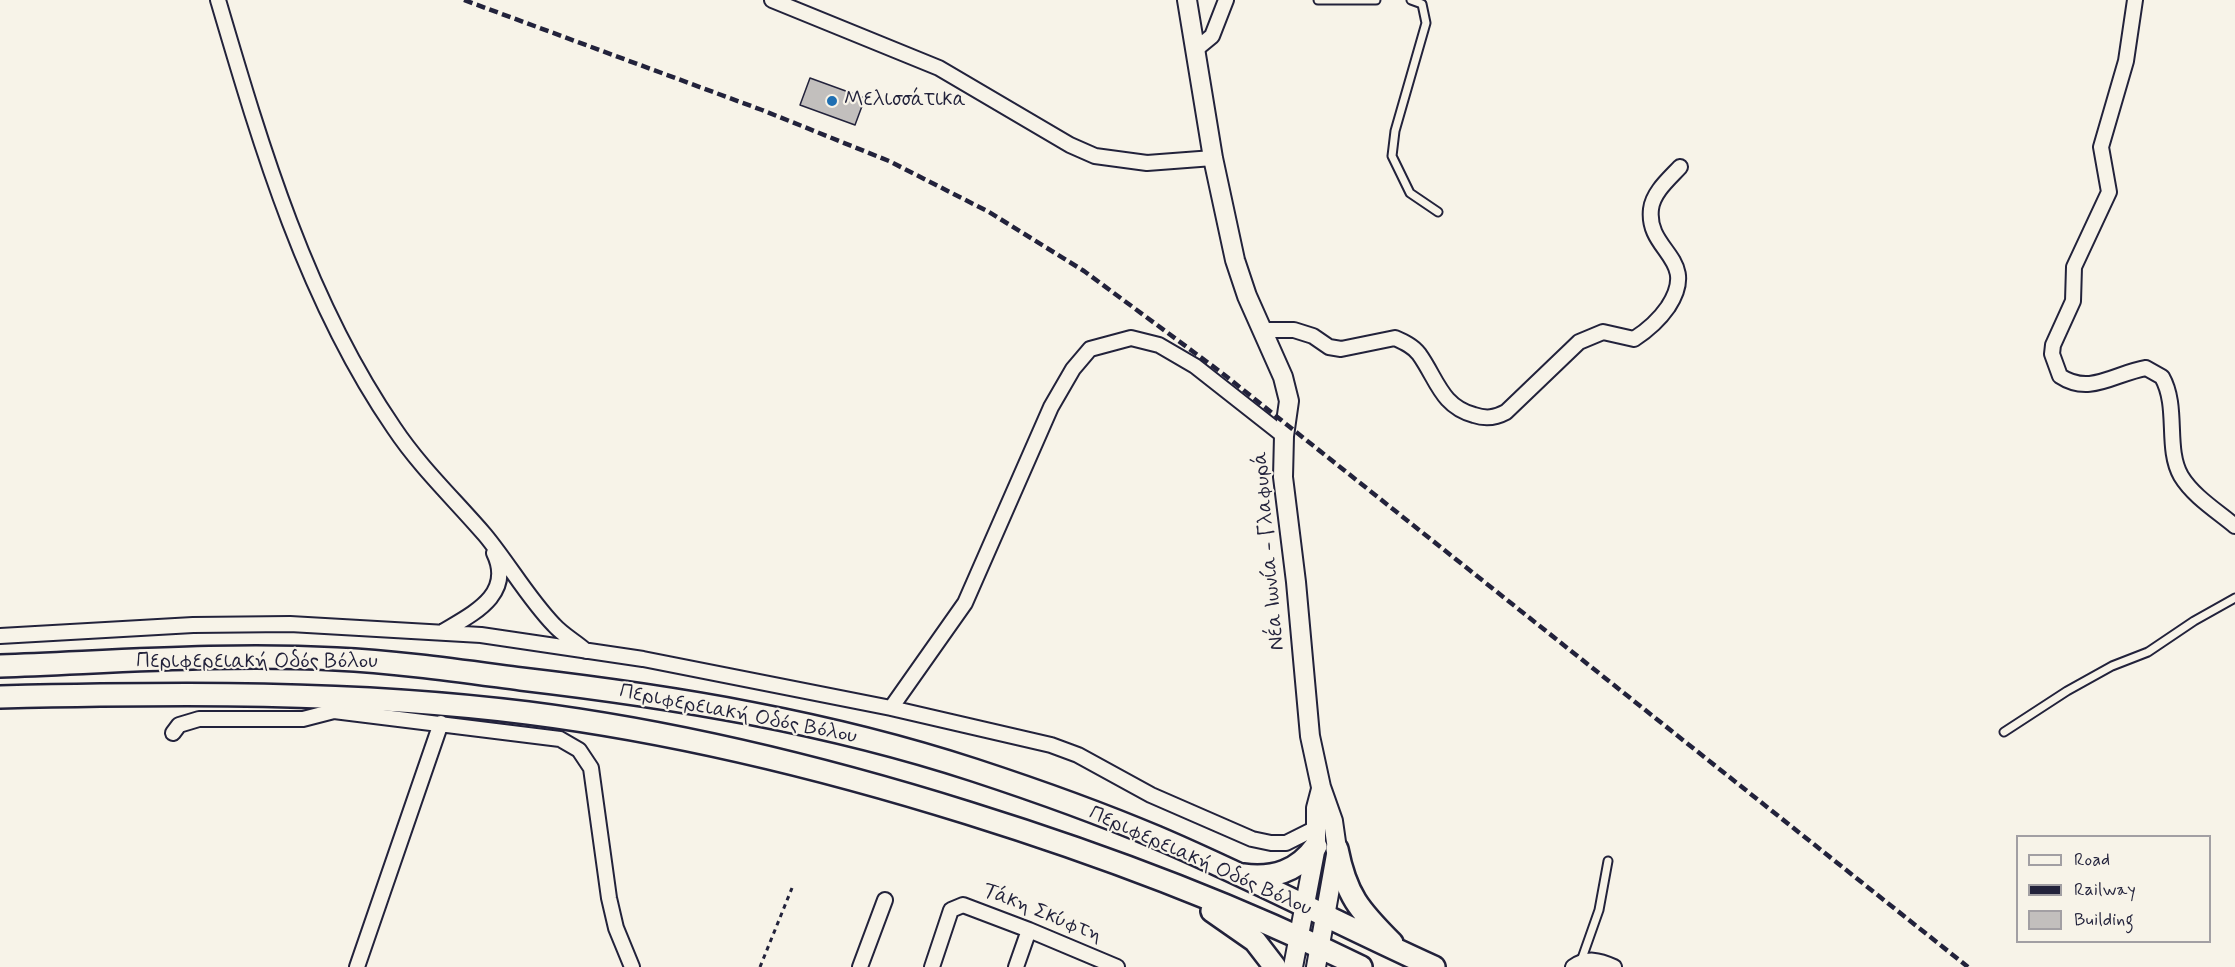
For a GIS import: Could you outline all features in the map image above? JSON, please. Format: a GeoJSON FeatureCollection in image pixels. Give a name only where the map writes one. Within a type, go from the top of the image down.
{"type":"FeatureCollection","features":[{"type":"Feature","properties":{"kind":"main road","name":"Νέα Ιωνία - Γλαφυρά"},"geometry":{"type":"LineString","coordinates":[[1187,0],[1213,158],[1235,260],[1287,391],[1284,494],[1296,582],[1310,736],[1321,787],[1333,821],[1337,849],[1318,958]]}},
{"type":"Feature","properties":{"kind":"main road","name":"Περιφερειακή Οδός Βόλου"},"geometry":{"type":"LineString","coordinates":[[0,666],[230,659],[335,659],[581,686],[702,703],[848,734],[976,771],[1155,837],[1434,967]]}},
{"type":"Feature","properties":{"kind":"main road","name":"Περιφερειακή Οδός Βόλου"},"geometry":{"type":"LineString","coordinates":[[0,697],[157,693],[327,696],[496,710],[586,722],[791,762],[878,785],[1084,849],[1273,925],[1298,938],[1318,958],[1361,967]]}},
{"type":"Feature","properties":{"kind":"main road","name":"Νέα Ιωνία - Γλαφυρά"},"geometry":{"type":"LineString","coordinates":[[1293,967],[1316,837],[1316,808],[1321,787]]}},
{"type":"Feature","properties":{"kind":"main road"},"geometry":{"type":"LineString","coordinates":[[1235,873],[1263,876],[1284,873],[1302,862],[1316,837]]}},
{"type":"Feature","properties":{"kind":"main road"},"geometry":{"type":"LineString","coordinates":[[1337,849],[1343,878],[1353,899],[1401,952]]}},
{"type":"Feature","properties":{"kind":"main road"},"geometry":{"type":"LineString","coordinates":[[1170,882],[1246,933],[1264,951],[1275,967]]}},
{"type":"Feature","properties":{"kind":"street"},"geometry":{"type":"LineString","coordinates":[[218,0],[283,201],[331,318],[358,372],[394,428],[429,474],[485,535],[555,626],[588,652]]}},
{"type":"Feature","properties":{"kind":"street"},"geometry":{"type":"LineString","coordinates":[[772,0],[939,68],[1070,145],[1095,156],[1147,163],[1213,158]]}},
{"type":"Feature","properties":{"kind":"street"},"geometry":{"type":"LineString","coordinates":[[1195,50],[1212,36],[1226,0]]}},
{"type":"Feature","properties":{"kind":"street"},"geometry":{"type":"LineString","coordinates":[[2135,0],[2126,61],[2101,147],[2109,192],[2074,267],[2073,301],[2067,318],[2055,338],[2052,354],[2060,376],[2078,385],[2091,386],[2146,368],[2162,377],[2172,403],[2180,475],[2191,489],[2235,526]]}},
{"type":"Feature","properties":{"kind":"street"},"geometry":{"type":"LineString","coordinates":[[1263,330],[1294,330],[1313,336],[1329,347],[1341,349],[1395,338],[1418,353],[1444,398],[1453,406],[1478,417],[1495,418],[1506,412],[1579,342],[1603,332],[1634,339],[1660,318],[1676,294],[1679,277],[1653,229],[1651,210],[1659,191],[1680,167]]}},
{"type":"Feature","properties":{"kind":"street"},"geometry":{"type":"LineString","coordinates":[[891,708],[965,603],[1052,407],[1073,369],[1090,349],[1131,338],[1159,345],[1195,366],[1284,436]]}},
{"type":"Feature","properties":{"kind":"street"},"geometry":{"type":"LineString","coordinates":[[444,631],[479,610],[492,597],[499,582],[501,566],[485,535]]}},
{"type":"Feature","properties":{"kind":"street"},"geometry":{"type":"LineString","coordinates":[[0,636],[193,625],[290,624],[444,631],[654,661],[891,708],[1066,750],[1151,795],[1252,839],[1271,843],[1287,843],[1316,837]]}},
{"type":"Feature","properties":{"kind":"street"},"geometry":{"type":"LineString","coordinates":[[173,733],[179,725],[199,719],[303,719],[334,711],[560,739],[573,745],[584,756],[594,780],[609,898],[616,928],[632,967]]}},
{"type":"Feature","properties":{"kind":"street"},"geometry":{"type":"LineString","coordinates":[[357,967],[441,723]]}},
{"type":"Feature","properties":{"kind":"street"},"geometry":{"type":"LineString","coordinates":[[860,967],[885,900]]}},
{"type":"Feature","properties":{"kind":"street","name":"Τάκη Σκύφτη"},"geometry":{"type":"LineString","coordinates":[[932,967],[951,910],[963,905],[1029,930],[1096,963],[1117,967]]}},
{"type":"Feature","properties":{"kind":"street"},"geometry":{"type":"LineString","coordinates":[[1016,967],[1029,930]]}},
{"type":"Feature","properties":{"kind":"street"},"geometry":{"type":"LineString","coordinates":[[1577,964],[1597,960],[1614,967]]}},
{"type":"Feature","properties":{"kind":"lane"},"geometry":{"type":"LineString","coordinates":[[1318,0],[1376,0]]}},
{"type":"Feature","properties":{"kind":"lane"},"geometry":{"type":"LineString","coordinates":[[1411,0],[1422,4],[1426,23],[1395,131],[1392,156],[1410,193],[1438,213]]}},
{"type":"Feature","properties":{"kind":"lane"},"geometry":{"type":"LineString","coordinates":[[2004,732],[2067,691],[2112,666],[2148,652],[2194,621],[2235,598]]}},
{"type":"Feature","properties":{"kind":"lane"},"geometry":{"type":"LineString","coordinates":[[1577,964],[1599,910],[1608,861]]}},
{"type":"Feature","properties":{"kind":"path"},"geometry":{"type":"LineString","coordinates":[[760,967],[792,888]]}},
{"type":"Feature","properties":{"kind":"building","name":"Μελισσάτικα"},"geometry":{"type":"Polygon","coordinates":[[[810,78],[865,98],[855,125],[800,105],[810,78]]]}},
{"type":"Feature","properties":{"kind":"railway"},"geometry":{"type":"LineString","coordinates":[[464,0],[762,110],[889,161],[989,212],[1084,271],[1222,373],[1968,967]]}},
{"type":"Feature","properties":{"kind":"place","name":"Μελισσάτικα"},"geometry":{"type":"Point","coordinates":[832,101]}}]}
